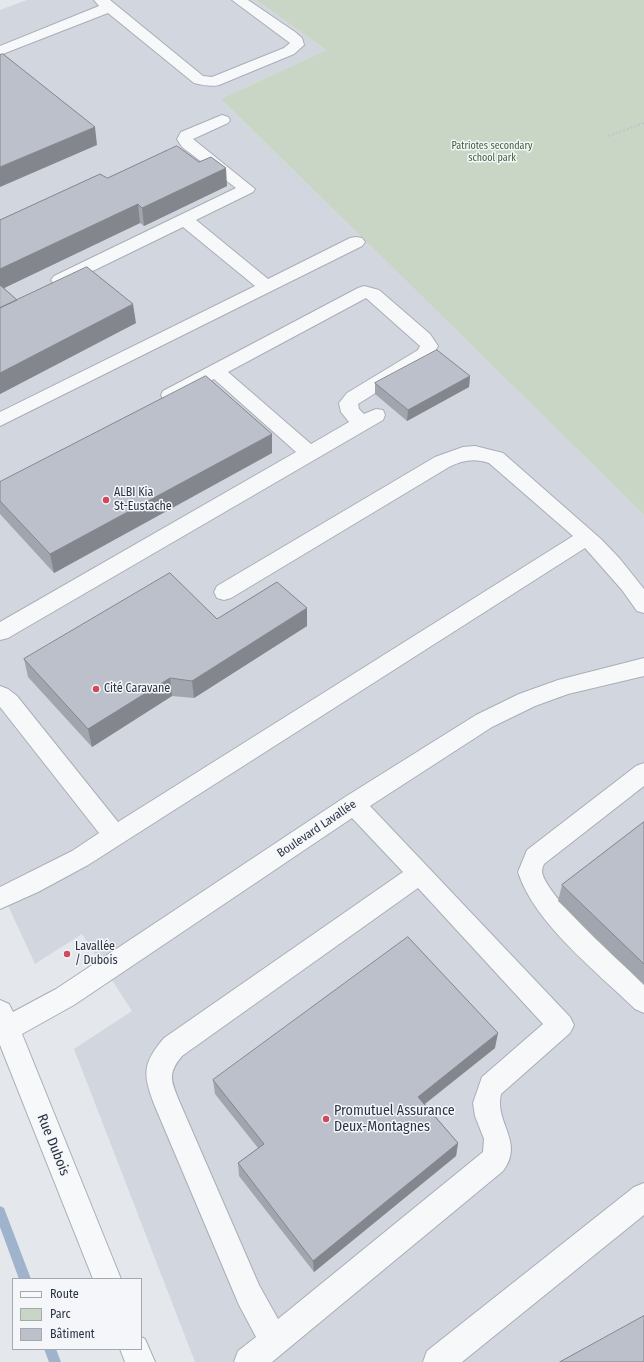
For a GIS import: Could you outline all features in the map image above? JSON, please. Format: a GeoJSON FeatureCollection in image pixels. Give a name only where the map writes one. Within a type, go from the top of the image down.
{"type":"FeatureCollection","features":[{"type":"Feature","properties":{"kind":"street"},"geometry":{"type":"LineString","coordinates":[[0,50],[105,3],[199,80],[214,82],[289,51],[297,45],[297,41],[290,35],[239,0]]}},
{"type":"Feature","properties":{"kind":"street"},"geometry":{"type":"LineString","coordinates":[[43,289],[247,189],[181,147],[187,135],[222,120]]}},
{"type":"Feature","properties":{"kind":"street"},"geometry":{"type":"LineString","coordinates":[[185,220],[267,287]]}},
{"type":"Feature","properties":{"kind":"street"},"geometry":{"type":"LineString","coordinates":[[0,420],[356,242]]}},
{"type":"Feature","properties":{"kind":"street"},"geometry":{"type":"LineString","coordinates":[[0,632],[369,419],[350,412],[348,403],[354,396],[426,354],[429,346],[424,338],[372,294],[364,292],[153,404]]}},
{"type":"Feature","properties":{"kind":"street"},"geometry":{"type":"LineString","coordinates":[[216,371],[309,453]]}},
{"type":"Feature","properties":{"kind":"street"},"geometry":{"type":"LineString","coordinates":[[224,592],[436,465],[455,456],[470,452],[482,453],[496,458],[586,538],[634,589],[644,605]]}},
{"type":"Feature","properties":{"kind":"street"},"geometry":{"type":"LineString","coordinates":[[0,898],[80,858],[586,538]]}},
{"type":"Feature","properties":{"kind":"street","name":"Boulevard Lavallée"},"geometry":{"type":"LineString","coordinates":[[4,1020],[65,997],[435,750],[513,706],[582,681],[644,667]]}},
{"type":"Feature","properties":{"kind":"street"},"geometry":{"type":"LineString","coordinates":[[0,695],[10,702],[115,836]]}},
{"type":"Feature","properties":{"kind":"street"},"geometry":{"type":"LineString","coordinates":[[644,773],[546,848],[536,857],[530,871],[535,887],[553,911],[644,1001]]}},
{"type":"Feature","properties":{"kind":"street"},"geometry":{"type":"LineString","coordinates":[[249,1362],[487,1167],[496,1158],[498,1138],[486,1110],[487,1096],[492,1086],[562,1025],[420,873],[353,804]]}},
{"type":"Feature","properties":{"kind":"street"},"geometry":{"type":"LineString","coordinates":[[274,1341],[249,1294],[174,1119],[158,1080],[158,1070],[163,1058],[174,1047],[420,873]]}},
{"type":"Feature","properties":{"kind":"street","name":"Rue Dubois"},"geometry":{"type":"LineString","coordinates":[[4,1020],[107,1278]]}},
{"type":"Feature","properties":{"kind":"street"},"geometry":{"type":"LineString","coordinates":[[438,1362],[644,1197]]}},
{"type":"Feature","properties":{"kind":"street"},"geometry":{"type":"LineString","coordinates":[[135,1350],[140,1362]]}},
{"type":"Feature","properties":{"kind":"path"},"geometry":{"type":"LineString","coordinates":[[608,136],[644,123]]}},
{"type":"Feature","properties":{"kind":"shaded area"},"geometry":{"type":"Polygon","coordinates":[[[27,0],[256,0],[326,50],[221,99],[644,515],[644,1362],[195,1362],[74,1049],[132,1011],[82,934],[35,964],[0,888],[0,10],[27,0]]]}},
{"type":"Feature","properties":{"kind":"green space","name":"Patriotes secondary school park"},"geometry":{"type":"Polygon","coordinates":[[[256,0],[644,0],[644,515],[221,99],[326,50],[256,0]]]}},
{"type":"Feature","properties":{"kind":"building"},"geometry":{"type":"Polygon","coordinates":[[[3,54],[95,127],[0,167],[0,55],[3,54]]]}},
{"type":"Feature","properties":{"kind":"building"},"geometry":{"type":"Polygon","coordinates":[[[177,146],[199,162],[211,157],[226,168],[142,208],[138,204],[0,269],[0,220],[100,174],[107,178],[177,146]]]}},
{"type":"Feature","properties":{"kind":"building"},"geometry":{"type":"Polygon","coordinates":[[[87,267],[133,304],[0,373],[0,308],[87,267]]]}},
{"type":"Feature","properties":{"kind":"building"},"geometry":{"type":"Polygon","coordinates":[[[0,285],[17,300],[0,308],[0,285]]]}},
{"type":"Feature","properties":{"kind":"building"},"geometry":{"type":"Polygon","coordinates":[[[437,350],[470,376],[408,410],[375,383],[437,350]]]}},
{"type":"Feature","properties":{"kind":"building"},"geometry":{"type":"Polygon","coordinates":[[[206,376],[272,434],[50,554],[0,501],[0,482],[206,376]]]}},
{"type":"Feature","properties":{"kind":"building"},"geometry":{"type":"Polygon","coordinates":[[[170,573],[217,619],[277,582],[307,608],[192,681],[170,678],[88,729],[24,659],[170,573]]]}},
{"type":"Feature","properties":{"kind":"building"},"geometry":{"type":"Polygon","coordinates":[[[644,822],[644,964],[562,885],[644,822]]]}},
{"type":"Feature","properties":{"kind":"building"},"geometry":{"type":"Polygon","coordinates":[[[408,937],[498,1033],[418,1097],[458,1143],[313,1261],[238,1163],[264,1144],[213,1080],[408,937]]]}},
{"type":"Feature","properties":{"kind":"building"},"geometry":{"type":"Polygon","coordinates":[[[644,1316],[644,1362],[560,1362],[644,1316]]]}},
{"type":"Feature","properties":{"kind":"waterway"},"geometry":{"type":"LineString","coordinates":[[0,1212],[25,1278]]}},
{"type":"Feature","properties":{"kind":"waterway"},"geometry":{"type":"LineString","coordinates":[[50,1350],[55,1362]]}},
{"type":"Feature","properties":{"kind":"place","name":"ALBI Kia St-Eustache"},"geometry":{"type":"Point","coordinates":[106,500]}},
{"type":"Feature","properties":{"kind":"place","name":"Cité Caravane"},"geometry":{"type":"Point","coordinates":[96,689]}},
{"type":"Feature","properties":{"kind":"place","name":"Lavallée / Dubois"},"geometry":{"type":"Point","coordinates":[67,954]}},
{"type":"Feature","properties":{"kind":"place","name":"Promutuel Assurance Deux-Montagnes"},"geometry":{"type":"Point","coordinates":[326,1119]}}]}
